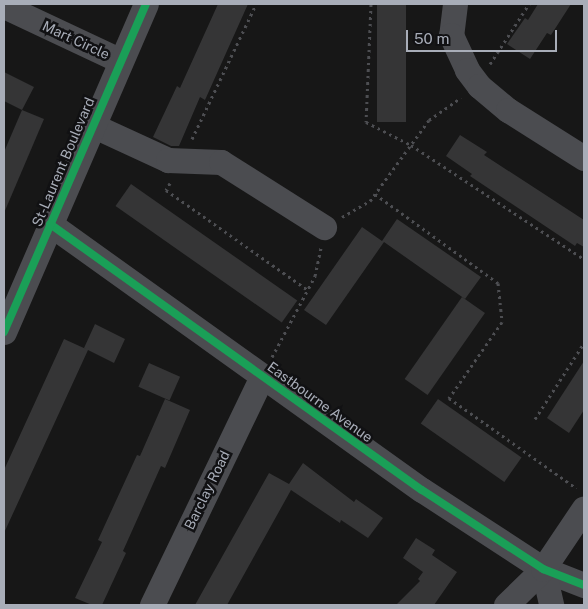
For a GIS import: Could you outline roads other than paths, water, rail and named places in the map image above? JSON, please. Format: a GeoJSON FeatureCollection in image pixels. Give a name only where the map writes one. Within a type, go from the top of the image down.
{"type":"FeatureCollection","features":[{"type":"Feature","properties":{"kind":"street","name":"St-Laurent Boulevard"},"geometry":{"type":"LineString","coordinates":[[4,332],[146,4]]}},
{"type":"Feature","properties":{"kind":"street"},"geometry":{"type":"LineString","coordinates":[[455,4],[451,35],[467,70],[479,86],[508,110],[584,158]]}},
{"type":"Feature","properties":{"kind":"street","name":"Mart Circle"},"geometry":{"type":"LineString","coordinates":[[7,15],[121,61]]}},
{"type":"Feature","properties":{"kind":"street"},"geometry":{"type":"LineString","coordinates":[[92,126],[168,160],[222,162],[324,227]]}},
{"type":"Feature","properties":{"kind":"street","name":"Eastbourne Avenue"},"geometry":{"type":"LineString","coordinates":[[50,224],[422,490],[543,569],[584,585]]}},
{"type":"Feature","properties":{"kind":"street","name":"Barclay Road"},"geometry":{"type":"LineString","coordinates":[[152,605],[262,376]]}},
{"type":"Feature","properties":{"kind":"street"},"geometry":{"type":"LineString","coordinates":[[506,605],[543,569],[584,508]]}},
{"type":"Feature","properties":{"kind":"street"},"geometry":{"type":"LineString","coordinates":[[543,569],[551,605]]}}]}
